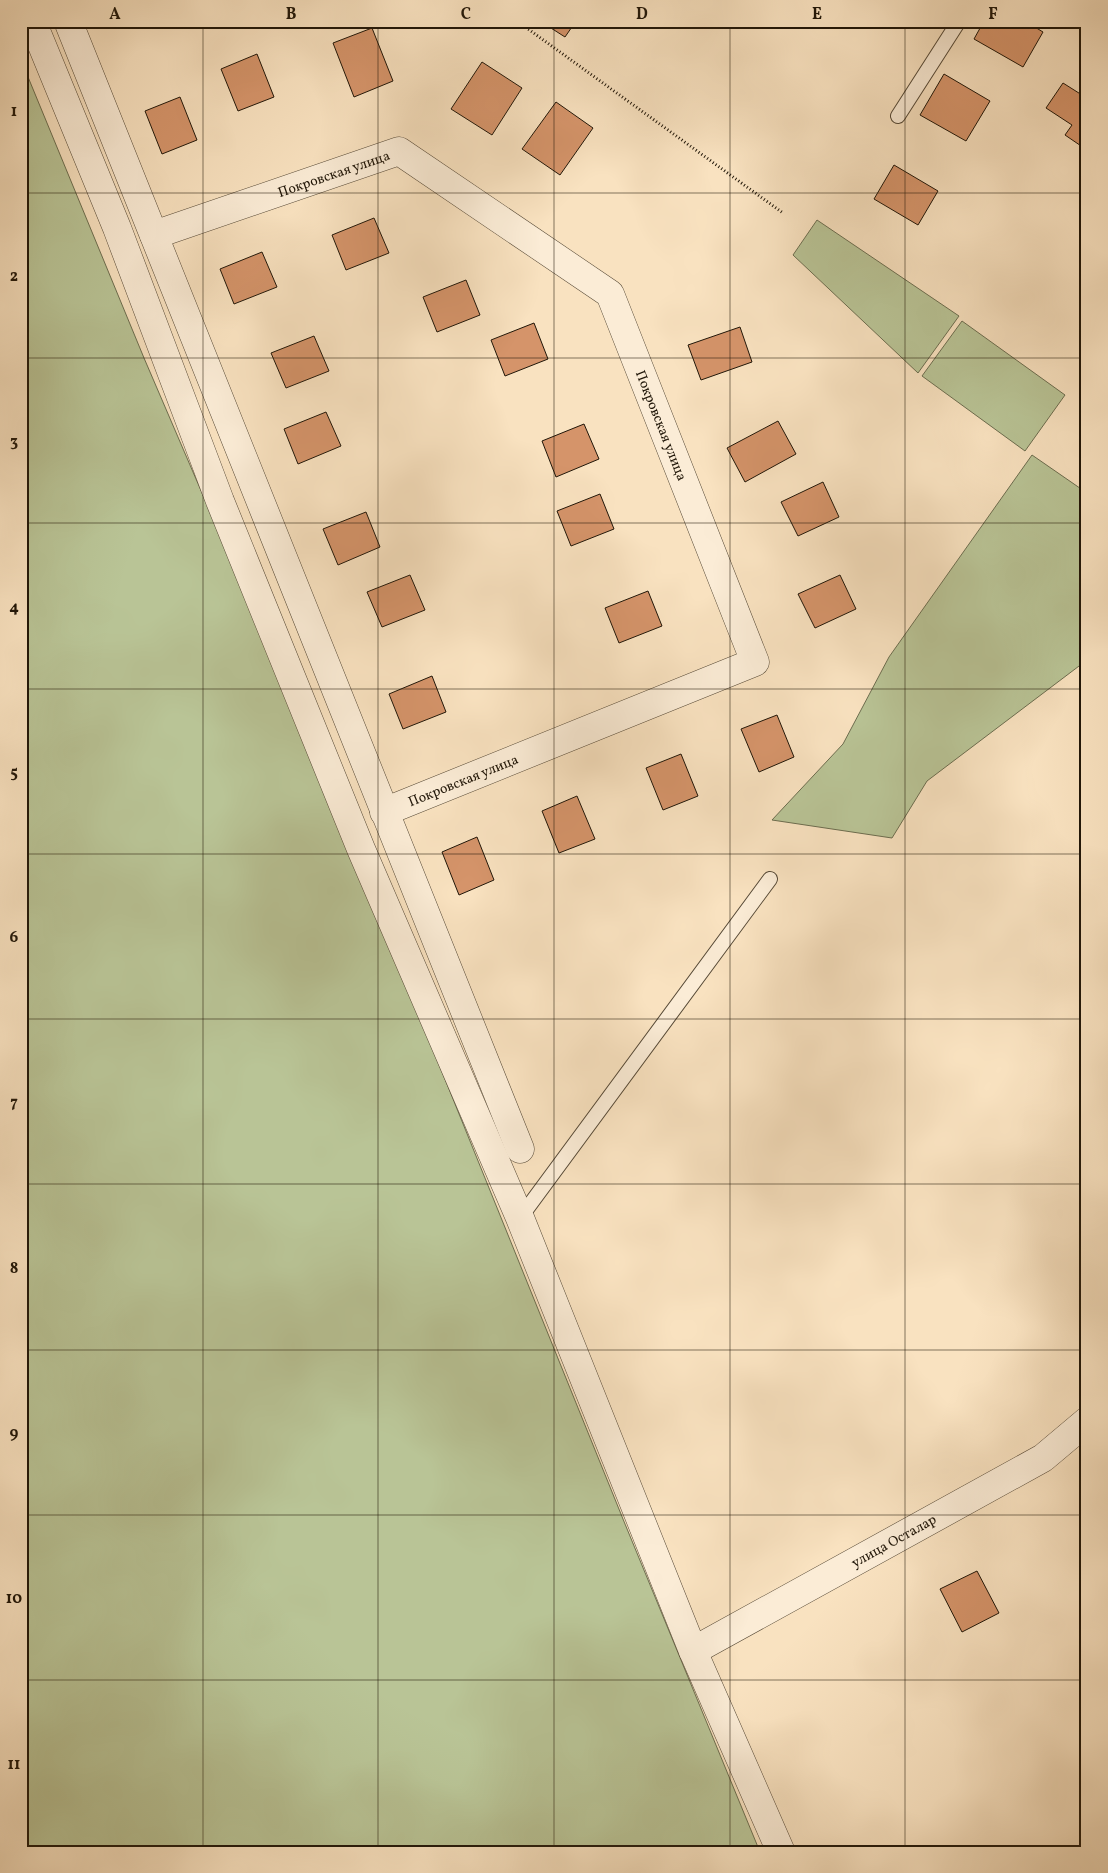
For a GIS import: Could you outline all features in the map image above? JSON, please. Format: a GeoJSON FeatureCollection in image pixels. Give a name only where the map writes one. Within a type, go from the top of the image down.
{"type":"FeatureCollection","features":[{"type":"Feature","properties":{"kind":"street"},"geometry":{"type":"LineString","coordinates":[[32,21],[117,228],[220,501],[354,830],[520,1218],[694,1651],[781,1852]]}},
{"type":"Feature","properties":{"kind":"street"},"geometry":{"type":"LineString","coordinates":[[68,21],[520,1149]]}},
{"type":"Feature","properties":{"kind":"street","name":"Покровская улица"},"geometry":{"type":"LineString","coordinates":[[154,235],[399,151],[610,294],[755,662],[384,812]]}},
{"type":"Feature","properties":{"kind":"street","name":"улица Осталар"},"geometry":{"type":"LineString","coordinates":[[694,1651],[1043,1458],[1087,1421]]}},
{"type":"Feature","properties":{"kind":"lane"},"geometry":{"type":"LineString","coordinates":[[898,116],[959,21]]}},
{"type":"Feature","properties":{"kind":"lane"},"geometry":{"type":"LineString","coordinates":[[520,1218],[770,879]]}},
{"type":"Feature","properties":{"kind":"path"},"geometry":{"type":"LineString","coordinates":[[517,21],[783,213]]}},
{"type":"Feature","properties":{"kind":"green space"},"geometry":{"type":"Polygon","coordinates":[[[21,60],[144,358],[300,721],[760,1852],[21,1852],[21,60]]]}},
{"type":"Feature","properties":{"kind":"green space"},"geometry":{"type":"Polygon","coordinates":[[[817,220],[959,316],[918,373],[793,255],[817,220]]]}},
{"type":"Feature","properties":{"kind":"green space"},"geometry":{"type":"Polygon","coordinates":[[[962,321],[1065,395],[1025,451],[922,376],[962,321]]]}},
{"type":"Feature","properties":{"kind":"green space"},"geometry":{"type":"Polygon","coordinates":[[[1032,455],[1087,493],[1087,660],[927,781],[892,838],[772,820],[843,744],[889,657],[1032,455]]]}},
{"type":"Feature","properties":{"kind":"building"},"geometry":{"type":"Polygon","coordinates":[[[540,21],[576,21],[565,37],[540,21]]]}},
{"type":"Feature","properties":{"kind":"building"},"geometry":{"type":"Polygon","coordinates":[[[984,21],[1025,21],[1043,32],[1023,67],[974,39],[984,21]]]}},
{"type":"Feature","properties":{"kind":"building"},"geometry":{"type":"Polygon","coordinates":[[[372,28],[393,81],[354,97],[333,43],[372,28]]]}},
{"type":"Feature","properties":{"kind":"building"},"geometry":{"type":"Polygon","coordinates":[[[257,54],[274,97],[238,111],[221,69],[257,54]]]}},
{"type":"Feature","properties":{"kind":"building"},"geometry":{"type":"Polygon","coordinates":[[[482,62],[522,88],[492,135],[451,109],[482,62]]]}},
{"type":"Feature","properties":{"kind":"building"},"geometry":{"type":"Polygon","coordinates":[[[944,74],[990,101],[966,141],[920,115],[944,74]]]}},
{"type":"Feature","properties":{"kind":"building"},"geometry":{"type":"Polygon","coordinates":[[[1063,83],[1082,95],[1087,88],[1087,150],[1065,135],[1072,125],[1046,108],[1063,83]]]}},
{"type":"Feature","properties":{"kind":"building"},"geometry":{"type":"Polygon","coordinates":[[[180,97],[197,140],[162,154],[145,111],[180,97]]]}},
{"type":"Feature","properties":{"kind":"building"},"geometry":{"type":"Polygon","coordinates":[[[556,102],[593,128],[560,175],[522,149],[556,102]]]}},
{"type":"Feature","properties":{"kind":"building"},"geometry":{"type":"Polygon","coordinates":[[[894,165],[938,191],[918,225],[874,199],[894,165]]]}},
{"type":"Feature","properties":{"kind":"building"},"geometry":{"type":"Polygon","coordinates":[[[374,218],[389,253],[346,270],[332,235],[374,218]]]}},
{"type":"Feature","properties":{"kind":"building"},"geometry":{"type":"Polygon","coordinates":[[[262,252],[277,287],[234,304],[220,269],[262,252]]]}},
{"type":"Feature","properties":{"kind":"building"},"geometry":{"type":"Polygon","coordinates":[[[466,280],[480,315],[437,332],[423,297],[466,280]]]}},
{"type":"Feature","properties":{"kind":"building"},"geometry":{"type":"Polygon","coordinates":[[[534,323],[548,359],[505,376],[491,340],[534,323]]]}},
{"type":"Feature","properties":{"kind":"building"},"geometry":{"type":"Polygon","coordinates":[[[740,327],[752,362],[701,380],[688,345],[740,327]]]}},
{"type":"Feature","properties":{"kind":"building"},"geometry":{"type":"Polygon","coordinates":[[[314,336],[329,371],[286,388],[271,353],[314,336]]]}},
{"type":"Feature","properties":{"kind":"building"},"geometry":{"type":"Polygon","coordinates":[[[326,412],[341,446],[298,464],[284,429],[326,412]]]}},
{"type":"Feature","properties":{"kind":"building"},"geometry":{"type":"Polygon","coordinates":[[[778,421],[796,454],[745,482],[727,448],[778,421]]]}},
{"type":"Feature","properties":{"kind":"building"},"geometry":{"type":"Polygon","coordinates":[[[584,424],[599,459],[556,477],[542,441],[584,424]]]}},
{"type":"Feature","properties":{"kind":"building"},"geometry":{"type":"Polygon","coordinates":[[[823,482],[839,517],[798,536],[781,502],[823,482]]]}},
{"type":"Feature","properties":{"kind":"building"},"geometry":{"type":"Polygon","coordinates":[[[600,494],[614,529],[571,546],[557,511],[600,494]]]}},
{"type":"Feature","properties":{"kind":"building"},"geometry":{"type":"Polygon","coordinates":[[[366,512],[380,547],[338,565],[323,529],[366,512]]]}},
{"type":"Feature","properties":{"kind":"building"},"geometry":{"type":"Polygon","coordinates":[[[410,575],[425,610],[382,627],[367,592],[410,575]]]}},
{"type":"Feature","properties":{"kind":"building"},"geometry":{"type":"Polygon","coordinates":[[[840,575],[856,609],[815,628],[798,594],[840,575]]]}},
{"type":"Feature","properties":{"kind":"building"},"geometry":{"type":"Polygon","coordinates":[[[648,591],[662,626],[619,643],[605,608],[648,591]]]}},
{"type":"Feature","properties":{"kind":"building"},"geometry":{"type":"Polygon","coordinates":[[[432,676],[446,712],[403,729],[389,694],[432,676]]]}},
{"type":"Feature","properties":{"kind":"building"},"geometry":{"type":"Polygon","coordinates":[[[777,715],[794,757],[759,772],[741,729],[777,715]]]}},
{"type":"Feature","properties":{"kind":"building"},"geometry":{"type":"Polygon","coordinates":[[[681,754],[698,796],[663,810],[646,768],[681,754]]]}},
{"type":"Feature","properties":{"kind":"building"},"geometry":{"type":"Polygon","coordinates":[[[577,796],[595,839],[559,853],[542,811],[577,796]]]}},
{"type":"Feature","properties":{"kind":"building"},"geometry":{"type":"Polygon","coordinates":[[[477,837],[494,880],[459,895],[442,852],[477,837]]]}},
{"type":"Feature","properties":{"kind":"building"},"geometry":{"type":"Polygon","coordinates":[[[977,1571],[999,1613],[962,1632],[940,1589],[977,1571]]]}}]}
